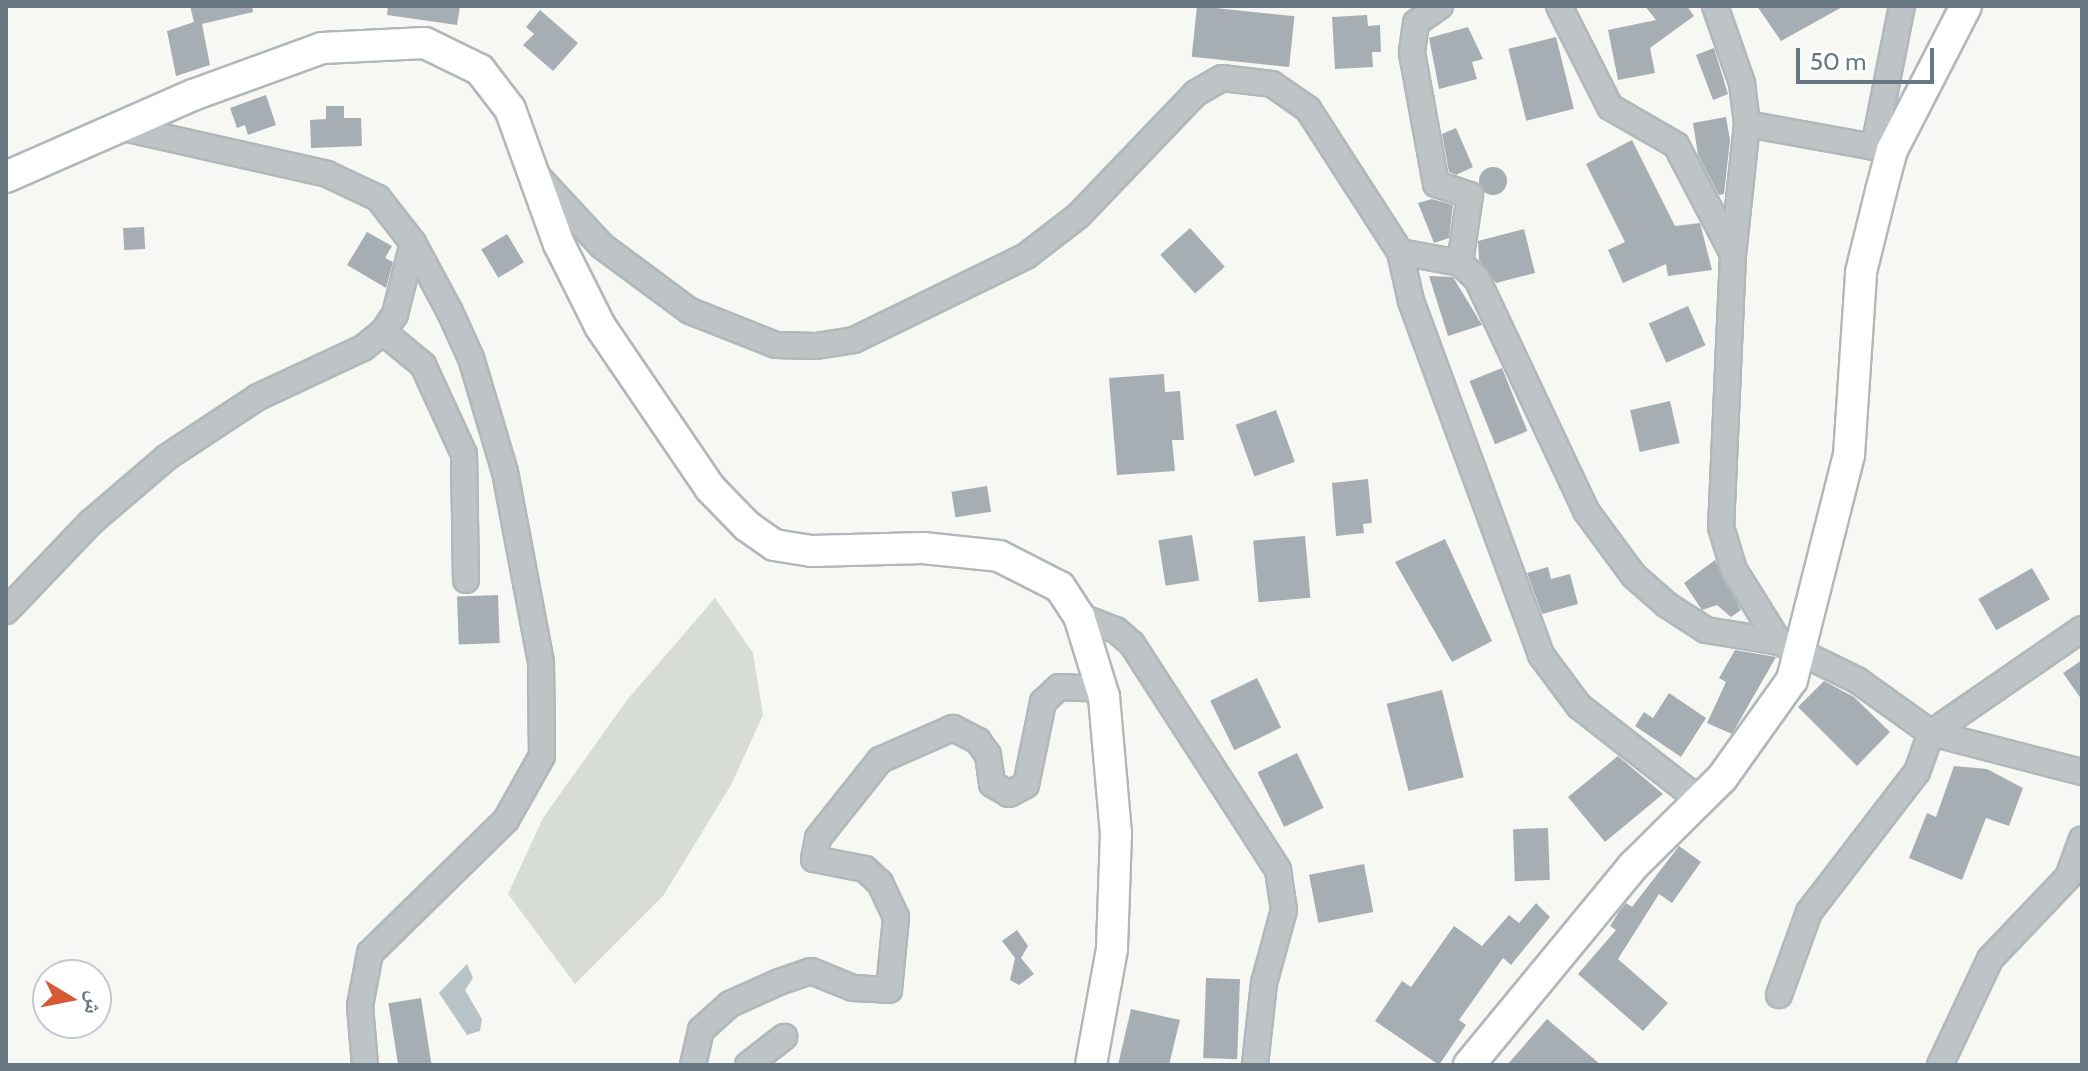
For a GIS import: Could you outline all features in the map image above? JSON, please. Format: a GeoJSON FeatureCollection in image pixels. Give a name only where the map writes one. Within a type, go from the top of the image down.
{"type":"FeatureCollection","features":[{"type":"Feature","properties":{"kind":"main road"},"geometry":{"type":"LineString","coordinates":[[1469,1065],[1558,951],[1698,799],[1781,702],[1790,649],[1849,455],[1861,272],[1883,148],[1966,6]]}},
{"type":"Feature","properties":{"kind":"main road"},"geometry":{"type":"LineString","coordinates":[[6,177],[119,127],[322,48],[425,43],[480,70],[510,109],[539,178],[559,244],[600,326],[710,488],[747,526],[774,545],[812,551],[923,548],[999,556],[1060,587],[1079,616],[1103,689],[1116,847],[1112,949],[1091,1065]]}},
{"type":"Feature","properties":{"kind":"street"},"geometry":{"type":"LineString","coordinates":[[1440,6],[1416,23],[1412,53],[1436,184],[1470,195],[1460,263]]}},
{"type":"Feature","properties":{"kind":"street"},"geometry":{"type":"LineString","coordinates":[[1559,6],[1610,107],[1676,145],[1733,254]]}},
{"type":"Feature","properties":{"kind":"street"},"geometry":{"type":"LineString","coordinates":[[1715,6],[1742,83],[1747,124],[1733,254],[1721,527],[1734,570],[1790,649]]}},
{"type":"Feature","properties":{"kind":"street"},"geometry":{"type":"LineString","coordinates":[[1747,124],[1883,148],[1902,6]]}},
{"type":"Feature","properties":{"kind":"street"},"geometry":{"type":"LineString","coordinates":[[539,178],[602,246],[690,311],[776,345],[816,346],[854,340],[1026,256],[1078,216],[1196,93],[1222,78],[1272,84],[1308,109],[1400,252],[1417,316],[1541,655],[1579,706],[1698,799]]}},
{"type":"Feature","properties":{"kind":"street"},"geometry":{"type":"LineString","coordinates":[[119,127],[355,185],[378,198],[413,243],[471,358],[505,472],[541,662],[546,727],[542,756],[506,820],[370,953],[360,1006],[365,1065]]}},
{"type":"Feature","properties":{"kind":"street"},"geometry":{"type":"LineString","coordinates":[[6,611],[79,532],[167,457],[258,397],[363,348],[383,332],[395,314],[413,243]]}},
{"type":"Feature","properties":{"kind":"street"},"geometry":{"type":"LineString","coordinates":[[1400,252],[1460,263],[1477,279],[1586,511],[1634,576],[1706,630],[1790,649],[1857,680],[1931,733],[2082,772]]}},
{"type":"Feature","properties":{"kind":"street"},"geometry":{"type":"LineString","coordinates":[[383,332],[423,365],[464,454],[466,580]]}},
{"type":"Feature","properties":{"kind":"street"},"geometry":{"type":"LineString","coordinates":[[1079,616],[1116,630],[1132,644],[1278,870],[1284,910],[1264,983],[1255,1065]]}},
{"type":"Feature","properties":{"kind":"street"},"geometry":{"type":"LineString","coordinates":[[1779,995],[1809,912],[1917,772],[1931,733],[2082,629]]}},
{"type":"Feature","properties":{"kind":"street"},"geometry":{"type":"LineString","coordinates":[[693,1065],[701,1030],[730,1004],[779,982],[811,971],[853,988],[889,990],[896,917],[880,883],[865,869],[814,859],[818,838],[880,760],[953,728],[978,741],[988,755],[992,784],[1009,794],[1026,785],[1043,702],[1059,687],[1103,689]]}},
{"type":"Feature","properties":{"kind":"street"},"geometry":{"type":"LineString","coordinates":[[1940,1065],[1990,959],[2068,877],[2082,839]]}},
{"type":"Feature","properties":{"kind":"street"},"geometry":{"type":"LineString","coordinates":[[748,1065],[784,1037]]}},
{"type":"Feature","properties":{"kind":"shaded area"},"geometry":{"type":"Polygon","coordinates":[[[715,598],[753,653],[763,715],[731,785],[663,896],[575,984],[508,894],[543,818],[627,700],[715,598]]]}},
{"type":"Feature","properties":{"kind":"shaded area"},"geometry":{"type":"Polygon","coordinates":[[[467,964],[473,978],[465,990],[482,1019],[480,1031],[467,1035],[439,993],[467,964]]]}},
{"type":"Feature","properties":{"kind":"building"},"geometry":{"type":"Polygon","coordinates":[[[190,6],[252,6],[253,12],[202,24],[210,65],[176,76],[167,31],[194,22],[190,6]]]}},
{"type":"Feature","properties":{"kind":"building"},"geometry":{"type":"Polygon","coordinates":[[[388,6],[460,6],[457,25],[387,15],[388,6]]]}},
{"type":"Feature","properties":{"kind":"building"},"geometry":{"type":"Polygon","coordinates":[[[1197,6],[1294,16],[1289,67],[1192,57],[1197,6]]]}},
{"type":"Feature","properties":{"kind":"building"},"geometry":{"type":"Polygon","coordinates":[[[1645,6],[1687,6],[1694,16],[1650,48],[1655,73],[1618,80],[1608,30],[1656,20],[1645,6]]]}},
{"type":"Feature","properties":{"kind":"building"},"geometry":{"type":"Polygon","coordinates":[[[1757,6],[1844,6],[1781,41],[1757,6]]]}},
{"type":"Feature","properties":{"kind":"building"},"geometry":{"type":"Polygon","coordinates":[[[540,10],[578,43],[553,71],[523,45],[534,34],[526,27],[540,10]]]}},
{"type":"Feature","properties":{"kind":"building"},"geometry":{"type":"Polygon","coordinates":[[[1367,15],[1368,26],[1380,25],[1381,52],[1372,52],[1373,67],[1335,69],[1332,17],[1367,15]]]}},
{"type":"Feature","properties":{"kind":"building"},"geometry":{"type":"Polygon","coordinates":[[[1468,27],[1483,59],[1472,62],[1477,79],[1439,89],[1429,38],[1468,27]]]}},
{"type":"Feature","properties":{"kind":"building"},"geometry":{"type":"Polygon","coordinates":[[[1556,37],[1574,109],[1526,121],[1508,49],[1556,37]]]}},
{"type":"Feature","properties":{"kind":"building"},"geometry":{"type":"Polygon","coordinates":[[[1714,48],[1728,94],[1713,100],[1696,55],[1714,48]]]}},
{"type":"Feature","properties":{"kind":"building"},"geometry":{"type":"Polygon","coordinates":[[[266,95],[276,125],[248,135],[245,125],[237,128],[230,108],[266,95]]]}},
{"type":"Feature","properties":{"kind":"building"},"geometry":{"type":"Polygon","coordinates":[[[326,106],[344,106],[344,118],[361,118],[362,146],[311,148],[310,120],[326,119],[326,106]]]}},
{"type":"Feature","properties":{"kind":"building"},"geometry":{"type":"Polygon","coordinates":[[[1726,117],[1730,140],[1724,194],[1719,195],[1698,155],[1693,123],[1726,117]]]}},
{"type":"Feature","properties":{"kind":"building"},"geometry":{"type":"Polygon","coordinates":[[[1456,128],[1473,167],[1456,175],[1449,172],[1442,134],[1456,128]]]}},
{"type":"Feature","properties":{"kind":"building"},"geometry":{"type":"Polygon","coordinates":[[[1632,140],[1675,226],[1700,223],[1712,270],[1668,276],[1666,264],[1623,283],[1608,250],[1625,242],[1586,164],[1632,140]]]}},
{"type":"Feature","properties":{"kind":"building"},"geometry":{"type":"Polygon","coordinates":[[[1493,167],[1503,171],[1507,181],[1503,191],[1493,195],[1483,191],[1479,181],[1483,171],[1493,167]]]}},
{"type":"Feature","properties":{"kind":"building"},"geometry":{"type":"Polygon","coordinates":[[[1432,199],[1453,205],[1449,238],[1434,243],[1418,203],[1432,199]]]}},
{"type":"Feature","properties":{"kind":"building"},"geometry":{"type":"Polygon","coordinates":[[[144,227],[145,249],[124,250],[123,228],[144,227]]]}},
{"type":"Feature","properties":{"kind":"building"},"geometry":{"type":"Polygon","coordinates":[[[1190,228],[1225,267],[1195,293],[1160,255],[1190,228]]]}},
{"type":"Feature","properties":{"kind":"building"},"geometry":{"type":"Polygon","coordinates":[[[1524,229],[1535,273],[1496,283],[1479,260],[1478,241],[1524,229]]]}},
{"type":"Feature","properties":{"kind":"building"},"geometry":{"type":"Polygon","coordinates":[[[367,232],[392,246],[385,258],[393,262],[386,288],[347,265],[367,232]]]}},
{"type":"Feature","properties":{"kind":"building"},"geometry":{"type":"Polygon","coordinates":[[[507,234],[524,262],[498,278],[481,249],[507,234]]]}},
{"type":"Feature","properties":{"kind":"building"},"geometry":{"type":"Polygon","coordinates":[[[1429,276],[1453,277],[1482,325],[1448,336],[1429,276]]]}},
{"type":"Feature","properties":{"kind":"building"},"geometry":{"type":"Polygon","coordinates":[[[1688,306],[1705,345],[1666,363],[1649,323],[1688,306]]]}},
{"type":"Feature","properties":{"kind":"building"},"geometry":{"type":"Polygon","coordinates":[[[1502,368],[1527,431],[1495,444],[1470,381],[1502,368]]]}},
{"type":"Feature","properties":{"kind":"building"},"geometry":{"type":"Polygon","coordinates":[[[1164,374],[1165,392],[1180,391],[1184,440],[1172,440],[1175,471],[1117,475],[1109,378],[1164,374]]]}},
{"type":"Feature","properties":{"kind":"building"},"geometry":{"type":"Polygon","coordinates":[[[1670,401],[1680,443],[1640,452],[1630,410],[1670,401]]]}},
{"type":"Feature","properties":{"kind":"building"},"geometry":{"type":"Polygon","coordinates":[[[1276,410],[1295,462],[1254,476],[1236,425],[1276,410]]]}},
{"type":"Feature","properties":{"kind":"building"},"geometry":{"type":"Polygon","coordinates":[[[1368,479],[1372,523],[1363,524],[1364,533],[1336,536],[1332,483],[1368,479]]]}},
{"type":"Feature","properties":{"kind":"building"},"geometry":{"type":"Polygon","coordinates":[[[987,486],[991,512],[956,517],[951,492],[987,486]]]}},
{"type":"Feature","properties":{"kind":"building"},"geometry":{"type":"Polygon","coordinates":[[[1192,535],[1199,580],[1166,586],[1158,540],[1192,535]]]}},
{"type":"Feature","properties":{"kind":"building"},"geometry":{"type":"Polygon","coordinates":[[[1305,536],[1310,598],[1259,602],[1253,541],[1305,536]]]}},
{"type":"Feature","properties":{"kind":"building"},"geometry":{"type":"Polygon","coordinates":[[[1445,539],[1492,641],[1452,662],[1395,562],[1445,539]]]}},
{"type":"Feature","properties":{"kind":"building"},"geometry":{"type":"Polygon","coordinates":[[[1715,560],[1741,610],[1731,617],[1717,605],[1702,610],[1684,583],[1715,560]]]}},
{"type":"Feature","properties":{"kind":"building"},"geometry":{"type":"Polygon","coordinates":[[[1548,567],[1551,579],[1570,574],[1578,604],[1542,614],[1527,573],[1548,567]]]}},
{"type":"Feature","properties":{"kind":"building"},"geometry":{"type":"Polygon","coordinates":[[[2032,568],[2050,599],[1996,630],[1978,599],[2032,568]]]}},
{"type":"Feature","properties":{"kind":"building"},"geometry":{"type":"Polygon","coordinates":[[[498,595],[500,643],[459,644],[457,596],[498,595]]]}},
{"type":"Feature","properties":{"kind":"building"},"geometry":{"type":"Polygon","coordinates":[[[1735,650],[1776,657],[1732,734],[1707,723],[1726,682],[1719,678],[1735,650]]]}},
{"type":"Feature","properties":{"kind":"building"},"geometry":{"type":"Polygon","coordinates":[[[2082,660],[2082,700],[2063,673],[2082,660]]]}},
{"type":"Feature","properties":{"kind":"building"},"geometry":{"type":"Polygon","coordinates":[[[1257,678],[1281,727],[1234,750],[1210,701],[1257,678]]]}},
{"type":"Feature","properties":{"kind":"building"},"geometry":{"type":"Polygon","coordinates":[[[1824,681],[1854,697],[1890,732],[1857,766],[1798,707],[1824,681]]]}},
{"type":"Feature","properties":{"kind":"building"},"geometry":{"type":"Polygon","coordinates":[[[1442,690],[1464,777],[1408,791],[1387,704],[1442,690]]]}},
{"type":"Feature","properties":{"kind":"building"},"geometry":{"type":"Polygon","coordinates":[[[1669,693],[1706,718],[1681,757],[1635,726],[1644,712],[1653,718],[1669,693]]]}},
{"type":"Feature","properties":{"kind":"building"},"geometry":{"type":"Polygon","coordinates":[[[1297,753],[1324,808],[1284,827],[1257,772],[1297,753]]]}},
{"type":"Feature","properties":{"kind":"building"},"geometry":{"type":"Polygon","coordinates":[[[1618,756],[1663,794],[1605,842],[1568,797],[1618,756]]]}},
{"type":"Feature","properties":{"kind":"building"},"geometry":{"type":"Polygon","coordinates":[[[1954,766],[1987,769],[2023,788],[2009,826],[1986,818],[1962,880],[1909,858],[1927,813],[1936,817],[1954,766]]]}},
{"type":"Feature","properties":{"kind":"building"},"geometry":{"type":"Polygon","coordinates":[[[1548,828],[1550,880],[1515,881],[1513,829],[1548,828]]]}},
{"type":"Feature","properties":{"kind":"building"},"geometry":{"type":"Polygon","coordinates":[[[1679,846],[1701,862],[1672,903],[1659,894],[1618,959],[1668,1003],[1643,1031],[1578,974],[1616,930],[1610,926],[1620,910],[1626,903],[1632,907],[1679,846]]]}},
{"type":"Feature","properties":{"kind":"building"},"geometry":{"type":"Polygon","coordinates":[[[1364,864],[1373,912],[1318,923],[1309,875],[1364,864]]]}},
{"type":"Feature","properties":{"kind":"building"},"geometry":{"type":"Polygon","coordinates":[[[1536,903],[1550,917],[1511,965],[1503,958],[1459,1020],[1466,1025],[1439,1065],[1375,1021],[1402,981],[1411,987],[1454,926],[1482,946],[1509,915],[1519,923],[1536,903]]]}},
{"type":"Feature","properties":{"kind":"building"},"geometry":{"type":"Polygon","coordinates":[[[1017,930],[1028,946],[1021,958],[1034,974],[1019,985],[1010,980],[1015,958],[1002,941],[1017,930]]]}},
{"type":"Feature","properties":{"kind":"building"},"geometry":{"type":"Polygon","coordinates":[[[1206,978],[1240,979],[1237,1059],[1203,1058],[1206,978]]]}},
{"type":"Feature","properties":{"kind":"building"},"geometry":{"type":"Polygon","coordinates":[[[421,998],[432,1065],[398,1065],[388,1003],[421,998]]]}},
{"type":"Feature","properties":{"kind":"building"},"geometry":{"type":"Polygon","coordinates":[[[1131,1009],[1180,1020],[1169,1065],[1118,1065],[1131,1009]]]}},
{"type":"Feature","properties":{"kind":"building"},"geometry":{"type":"Polygon","coordinates":[[[1547,1019],[1601,1065],[1507,1065],[1547,1019]]]}}]}
